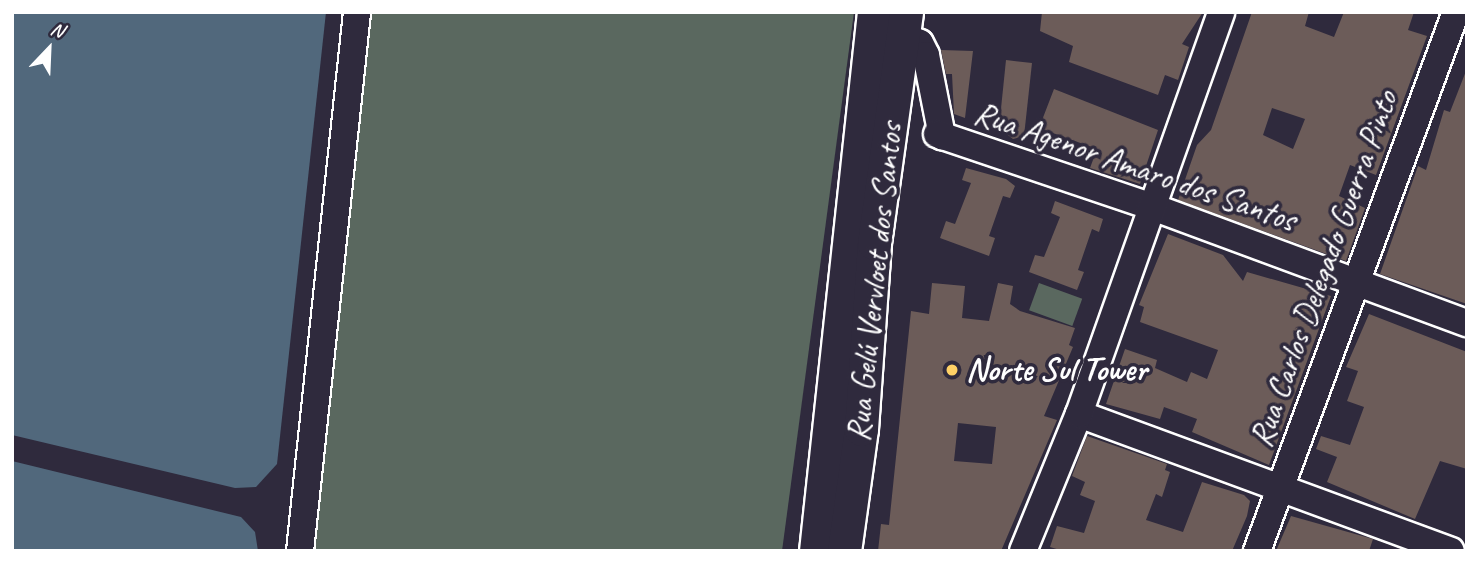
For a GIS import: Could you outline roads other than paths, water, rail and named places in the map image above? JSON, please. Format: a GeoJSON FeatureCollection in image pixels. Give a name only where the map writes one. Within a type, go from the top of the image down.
{"type":"FeatureCollection","features":[{"type":"Feature","properties":{"kind":"main road","name":"Rua Gelú Vervloet dos Santos"},"geometry":{"type":"LineString","coordinates":[[816,551],[874,12]]}},
{"type":"Feature","properties":{"kind":"main road","name":"Rua Gelú Vervloet dos Santos"},"geometry":{"type":"LineString","coordinates":[[844,551],[861,429],[874,243],[904,24]]}},
{"type":"Feature","properties":{"kind":"street"},"geometry":{"type":"LineString","coordinates":[[300,551],[357,12]]}},
{"type":"Feature","properties":{"kind":"street"},"geometry":{"type":"LineString","coordinates":[[1023,551],[1079,414],[1150,206],[1221,12]]}},
{"type":"Feature","properties":{"kind":"street","name":"Rua Carlos Delegado Guerra Pinto"},"geometry":{"type":"LineString","coordinates":[[1258,551],[1456,12]]}},
{"type":"Feature","properties":{"kind":"street","name":"Rua Agenor Amaro dos Santos"},"geometry":{"type":"LineString","coordinates":[[904,24],[926,55],[939,135],[1150,206],[1467,323]]}},
{"type":"Feature","properties":{"kind":"street"},"geometry":{"type":"LineString","coordinates":[[1079,414],[1451,551]]}},
{"type":"Feature","properties":{"kind":"water"},"geometry":{"type":"Polygon","coordinates":[[[12,12],[326,12],[277,464],[256,487],[235,488],[12,435],[12,12]]]}},
{"type":"Feature","properties":{"kind":"water"},"geometry":{"type":"Polygon","coordinates":[[[12,461],[241,517],[255,532],[258,551],[12,551],[12,461]]]}},
{"type":"Feature","properties":{"kind":"place","name":"Norte Sul Tower"},"geometry":{"type":"Point","coordinates":[952,370]}}]}
